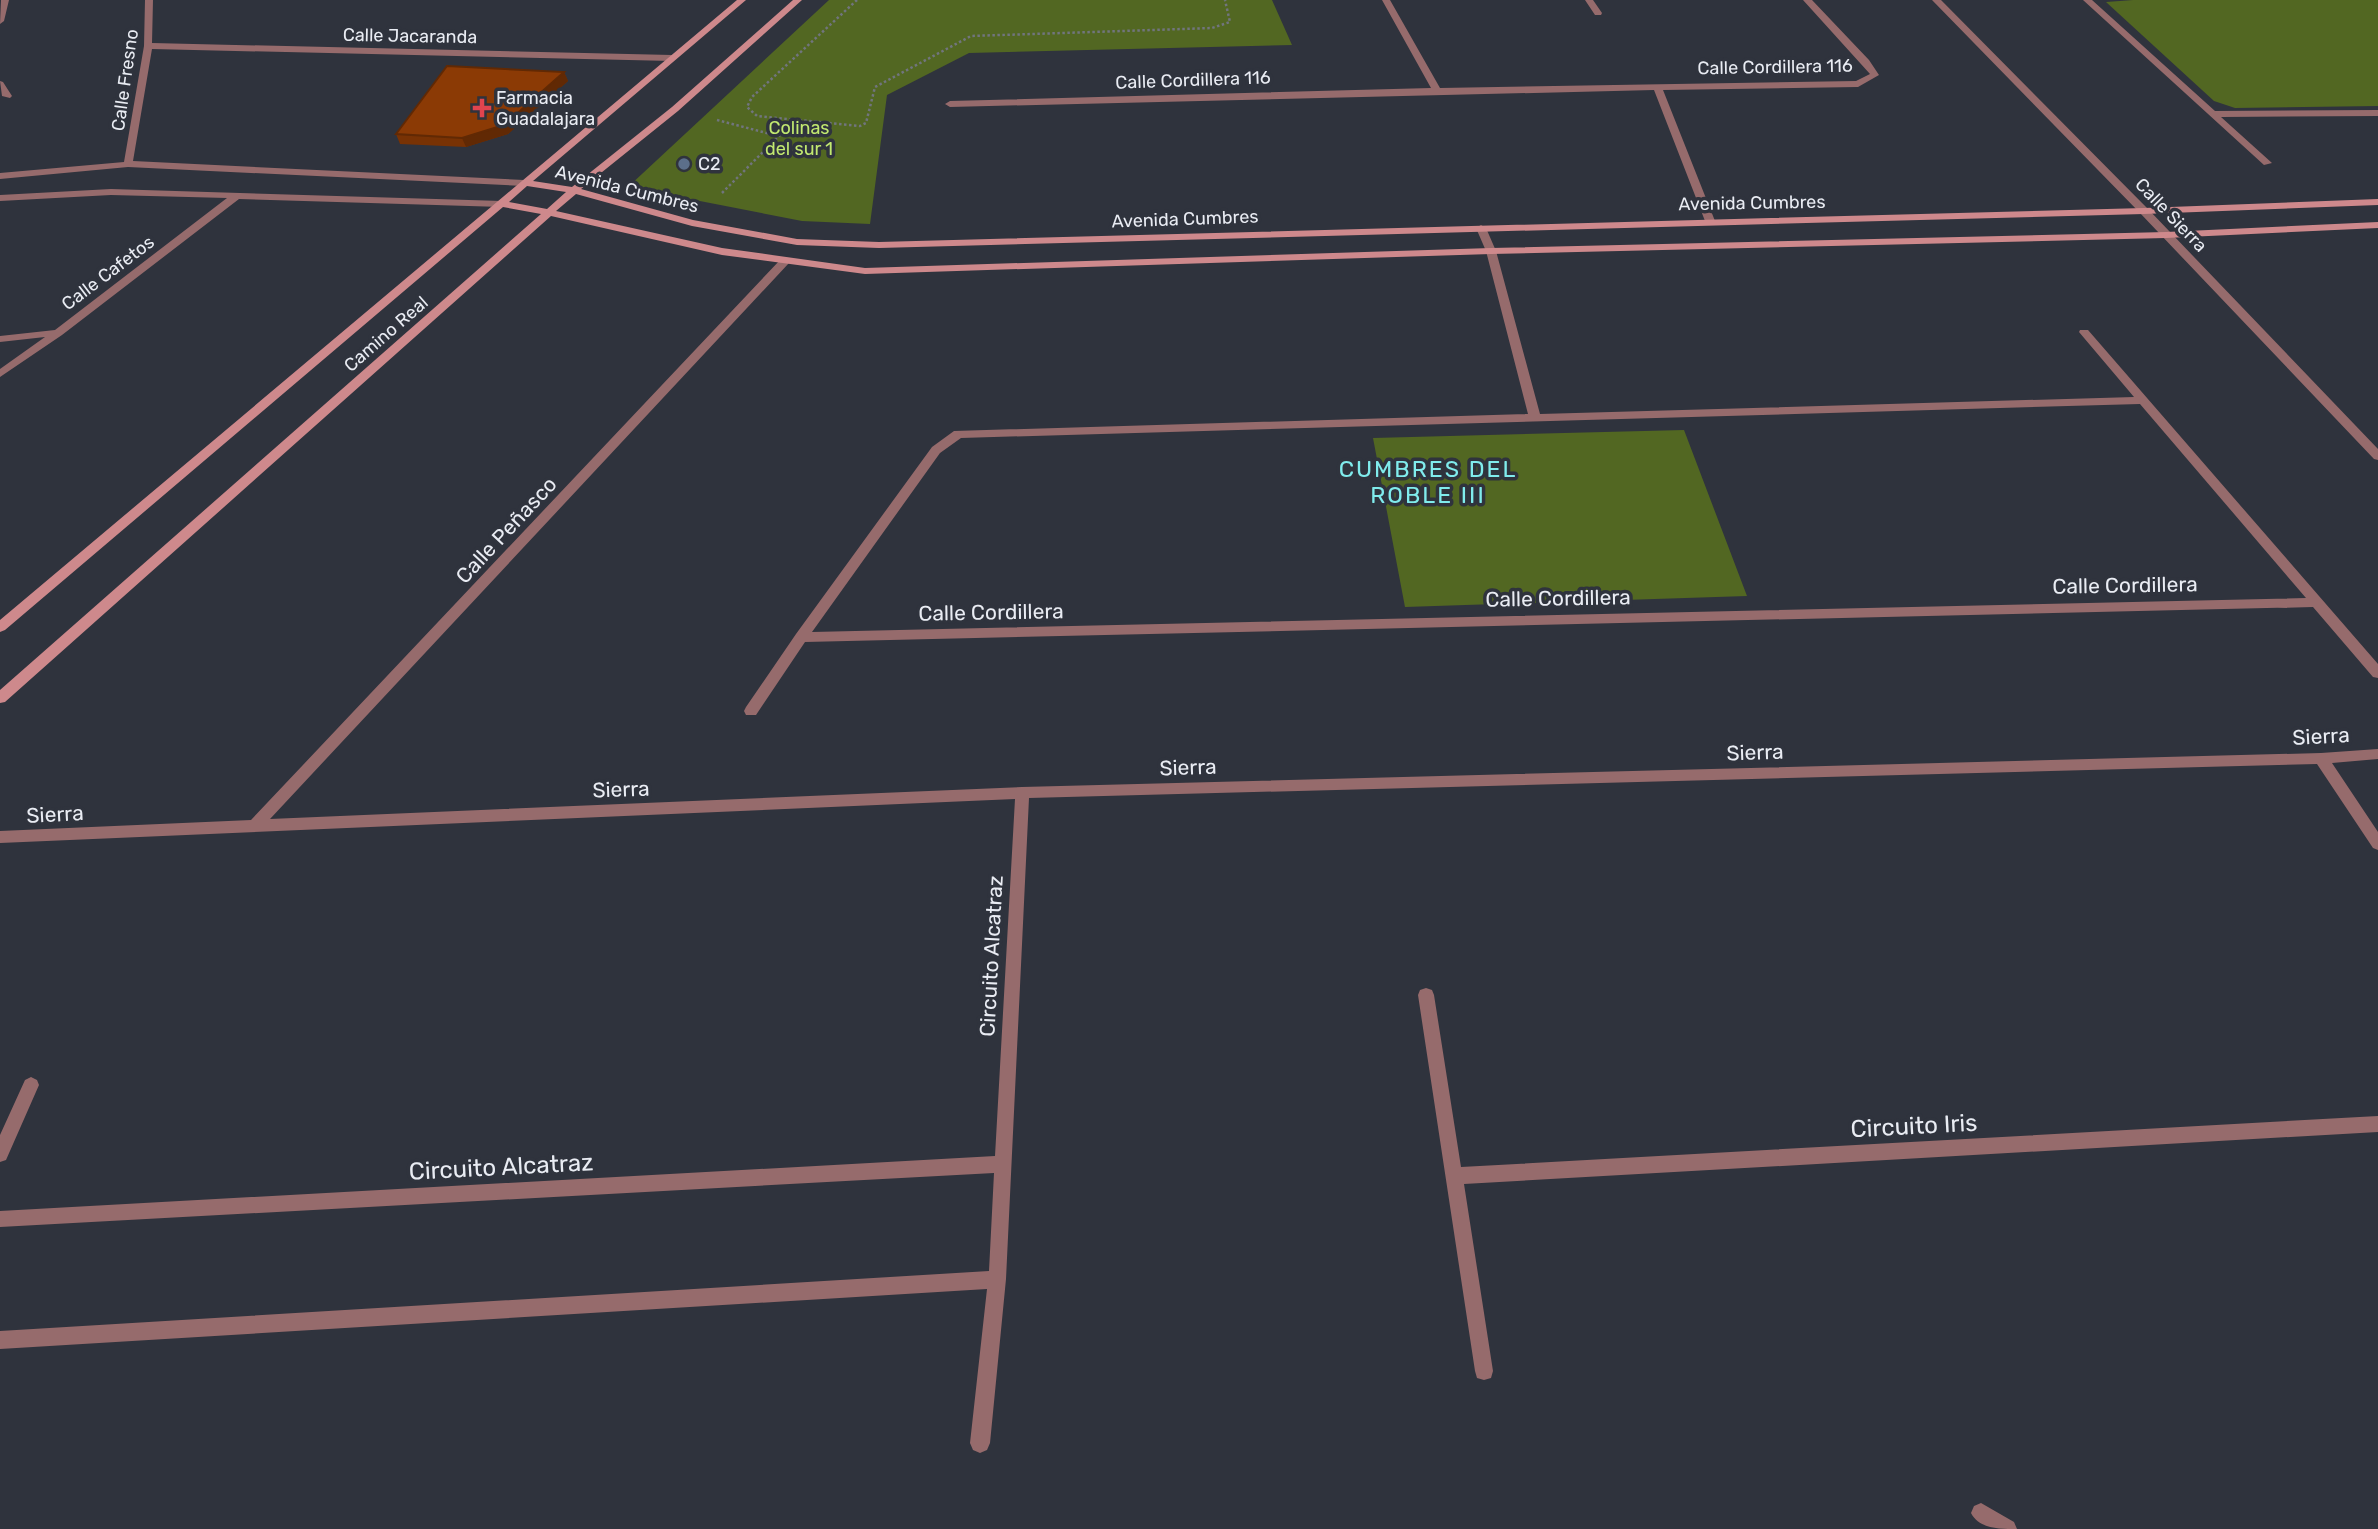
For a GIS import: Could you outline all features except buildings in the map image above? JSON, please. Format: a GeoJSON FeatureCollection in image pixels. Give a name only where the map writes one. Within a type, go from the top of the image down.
{"type":"FeatureCollection","features":[{"type":"Feature","properties":{"kind":"street"},"geometry":{"type":"LineString","coordinates":[[0,20],[5,0]]}},
{"type":"Feature","properties":{"kind":"street","name":"Calle Fresno"},"geometry":{"type":"LineString","coordinates":[[128,164],[148,46],[149,0]]}},
{"type":"Feature","properties":{"kind":"street","name":"Camino Real"},"geometry":{"type":"LineString","coordinates":[[0,626],[742,0]]}},
{"type":"Feature","properties":{"kind":"street","name":"Camino Real"},"geometry":{"type":"LineString","coordinates":[[0,698],[574,190],[675,109],[798,0]]}},
{"type":"Feature","properties":{"kind":"street"},"geometry":{"type":"LineString","coordinates":[[1386,0],[1437,91]]}},
{"type":"Feature","properties":{"kind":"street"},"geometry":{"type":"LineString","coordinates":[[1589,0],[1598,13]]}},
{"type":"Feature","properties":{"kind":"street","name":"Calle Cordillera 116"},"geometry":{"type":"LineString","coordinates":[[950,104],[1437,91],[1858,84],[1875,75],[1807,0]]}},
{"type":"Feature","properties":{"kind":"street","name":"Calle Sierra"},"geometry":{"type":"LineString","coordinates":[[1936,0],[2144,211],[2378,456]]}},
{"type":"Feature","properties":{"kind":"street"},"geometry":{"type":"LineString","coordinates":[[2087,0],[2267,163]]}},
{"type":"Feature","properties":{"kind":"street","name":"Calle Jacaranda"},"geometry":{"type":"LineString","coordinates":[[148,46],[672,58]]}},
{"type":"Feature","properties":{"kind":"street"},"geometry":{"type":"LineString","coordinates":[[0,84],[7,96]]}},
{"type":"Feature","properties":{"kind":"street"},"geometry":{"type":"LineString","coordinates":[[1657,87],[1710,221]]}},
{"type":"Feature","properties":{"kind":"street"},"geometry":{"type":"LineString","coordinates":[[2215,114],[2378,113]]}},
{"type":"Feature","properties":{"kind":"street","name":"Avenida Cumbres"},"geometry":{"type":"LineString","coordinates":[[0,176],[128,164],[524,183],[574,190],[692,223],[797,242],[878,245],[2144,211],[2378,202]]}},
{"type":"Feature","properties":{"kind":"street","name":"Avenida Cumbres"},"geometry":{"type":"LineString","coordinates":[[0,198],[111,192],[502,204],[551,212],[676,242],[785,261],[865,271],[1491,251],[2166,235],[2378,225]]}},
{"type":"Feature","properties":{"kind":"street","name":"Calle Cafetos"},"geometry":{"type":"LineString","coordinates":[[0,374],[58,333],[235,197]]}},
{"type":"Feature","properties":{"kind":"street"},"geometry":{"type":"LineString","coordinates":[[1481,228],[1491,251],[1535,416]]}},
{"type":"Feature","properties":{"kind":"street","name":"Calle Peñasco"},"geometry":{"type":"LineString","coordinates":[[256,825],[785,261]]}},
{"type":"Feature","properties":{"kind":"street"},"geometry":{"type":"LineString","coordinates":[[2084,332],[2378,673]]}},
{"type":"Feature","properties":{"kind":"street"},"geometry":{"type":"LineString","coordinates":[[0,339],[58,333]]}},
{"type":"Feature","properties":{"kind":"street"},"geometry":{"type":"LineString","coordinates":[[751,711],[800,637],[936,450],[958,434],[2143,400]]}},
{"type":"Feature","properties":{"kind":"street","name":"Calle Cordillera"},"geometry":{"type":"LineString","coordinates":[[800,637],[2316,601]]}},
{"type":"Feature","properties":{"kind":"street","name":"Sierra"},"geometry":{"type":"LineString","coordinates":[[0,837],[1022,793],[2321,758],[2378,754]]}},
{"type":"Feature","properties":{"kind":"street"},"geometry":{"type":"LineString","coordinates":[[2321,758],[2378,845]]}},
{"type":"Feature","properties":{"kind":"street","name":"Circuito Alcatraz"},"geometry":{"type":"LineString","coordinates":[[980,1443],[997,1279],[1022,793]]}},
{"type":"Feature","properties":{"kind":"street"},"geometry":{"type":"LineString","coordinates":[[1426,995],[1484,1371]]}},
{"type":"Feature","properties":{"kind":"street"},"geometry":{"type":"LineString","coordinates":[[0,1154],[31,1085]]}},
{"type":"Feature","properties":{"kind":"street","name":"Circuito Iris"},"geometry":{"type":"LineString","coordinates":[[1453,1176],[2378,1124]]}},
{"type":"Feature","properties":{"kind":"street","name":"Circuito Alcatraz"},"geometry":{"type":"LineString","coordinates":[[0,1219],[1004,1164]]}},
{"type":"Feature","properties":{"kind":"street"},"geometry":{"type":"LineString","coordinates":[[0,1340],[997,1279]]}},
{"type":"Feature","properties":{"kind":"street"},"geometry":{"type":"LineString","coordinates":[[1982,1513],[2007,1529]]}},
{"type":"Feature","properties":{"kind":"path"},"geometry":{"type":"LineString","coordinates":[[857,0],[752,97],[747,107],[757,116],[860,126],[866,122],[875,87],[971,36],[1212,28],[1230,22],[1225,0]]}},
{"type":"Feature","properties":{"kind":"path"},"geometry":{"type":"LineString","coordinates":[[675,109],[778,136]]}},
{"type":"Feature","properties":{"kind":"path"},"geometry":{"type":"LineString","coordinates":[[692,223],[795,119]]}},
{"type":"Feature","properties":{"kind":"green space","name":"Colinas del sur 1"},"geometry":{"type":"Polygon","coordinates":[[[829,0],[1272,0],[1292,45],[969,53],[887,95],[870,224],[802,221],[628,187],[829,0]]]}},
{"type":"Feature","properties":{"kind":"green space"},"geometry":{"type":"Polygon","coordinates":[[[2378,0],[2378,106],[2235,108],[2214,101],[2106,2],[2378,0]]]}},
{"type":"Feature","properties":{"kind":"green space"},"geometry":{"type":"Polygon","coordinates":[[[1684,430],[1747,596],[1405,607],[1373,438],[1684,430]]]}},
{"type":"Feature","properties":{"kind":"place","name":"Farmacia Guadalajara"},"geometry":{"type":"Point","coordinates":[482,108]}},
{"type":"Feature","properties":{"kind":"place","name":"C2"},"geometry":{"type":"Point","coordinates":[684,164]}},
{"type":"Feature","properties":{"kind":"district","name":"CUMBRES DEL ROBLE III"},"geometry":{"type":"Point","coordinates":[1428,482]}}]}
